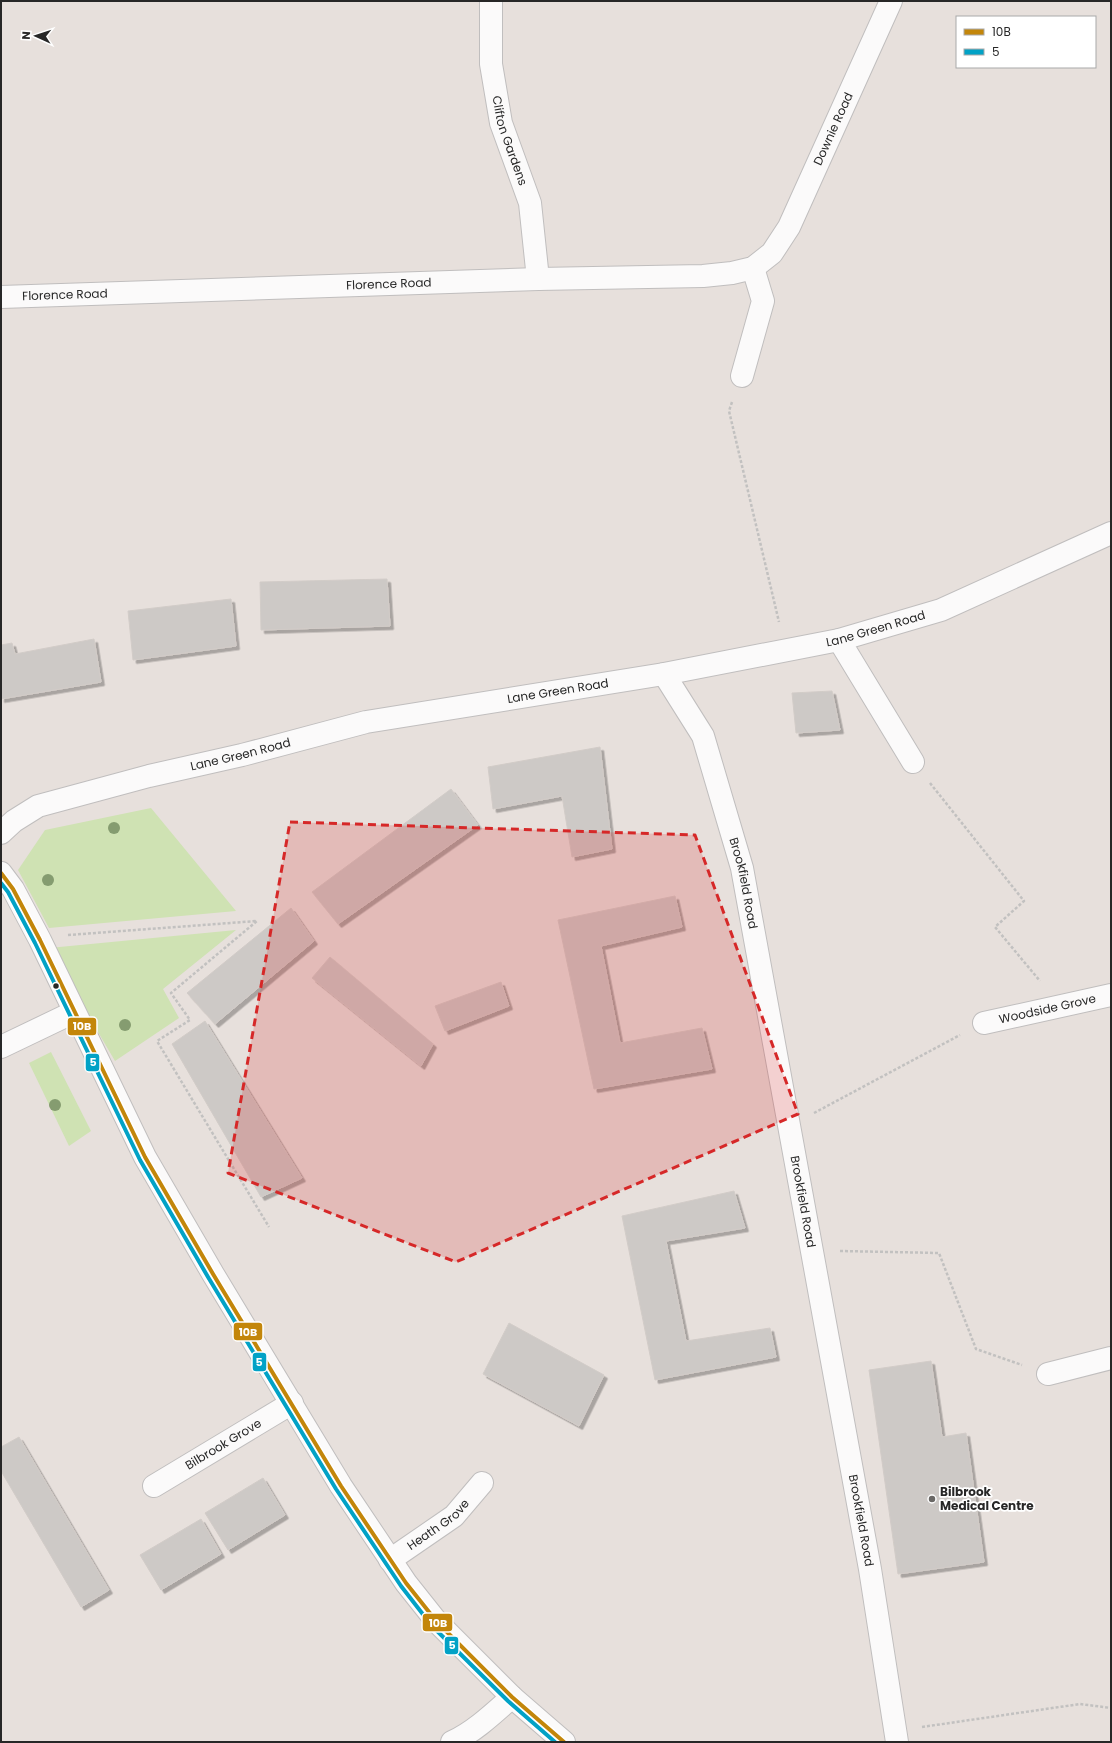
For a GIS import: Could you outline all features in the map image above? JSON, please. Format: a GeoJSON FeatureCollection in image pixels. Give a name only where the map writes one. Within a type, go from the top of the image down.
{"type":"FeatureCollection","features":[{"type":"Feature","properties":{"kind":"street","name":"Clifton Gardens"},"geometry":{"type":"LineString","coordinates":[[490,1],[491,64],[500,123],[530,203],[538,279]]}},
{"type":"Feature","properties":{"kind":"street","name":"Downie Road"},"geometry":{"type":"LineString","coordinates":[[772,254],[788,227],[891,1]]}},
{"type":"Feature","properties":{"kind":"street","name":"Florence Road"},"geometry":{"type":"LineString","coordinates":[[1,297],[538,279],[703,276],[732,273],[753,268],[772,254]]}},
{"type":"Feature","properties":{"kind":"street"},"geometry":{"type":"LineString","coordinates":[[742,376],[763,301],[753,268]]}},
{"type":"Feature","properties":{"kind":"street","name":"Lane Green Road"},"geometry":{"type":"LineString","coordinates":[[1,833],[14,821],[38,806],[149,776],[242,755],[366,722],[664,674],[839,640],[941,610],[1111,533]]}},
{"type":"Feature","properties":{"kind":"street"},"geometry":{"type":"LineString","coordinates":[[839,640],[913,762]]}},
{"type":"Feature","properties":{"kind":"street","name":"Brookfield Road"},"geometry":{"type":"LineString","coordinates":[[664,674],[703,736],[742,868],[870,1569],[896,1736]]}},
{"type":"Feature","properties":{"kind":"street"},"geometry":{"type":"LineString","coordinates":[[1,873],[13,889],[37,933],[145,1157],[213,1274],[341,1486],[390,1560],[437,1622],[512,1696],[564,1742]]}},
{"type":"Feature","properties":{"kind":"street","name":"Woodside Grove"},"geometry":{"type":"LineString","coordinates":[[984,1023],[1111,995]]}},
{"type":"Feature","properties":{"kind":"street"},"geometry":{"type":"LineString","coordinates":[[1,1047],[74,1012]]}},
{"type":"Feature","properties":{"kind":"street"},"geometry":{"type":"LineString","coordinates":[[1048,1374],[1111,1358]]}},
{"type":"Feature","properties":{"kind":"street","name":"Bilbrook Grove"},"geometry":{"type":"LineString","coordinates":[[154,1486],[292,1404]]}},
{"type":"Feature","properties":{"kind":"street","name":"Heath Grove"},"geometry":{"type":"LineString","coordinates":[[390,1560],[454,1516],[482,1483]]}},
{"type":"Feature","properties":{"kind":"street"},"geometry":{"type":"LineString","coordinates":[[452,1742],[459,1739],[491,1715],[512,1696]]}},
{"type":"Feature","properties":{"kind":"path"},"geometry":{"type":"LineString","coordinates":[[742,376],[729,411],[786,650]]}},
{"type":"Feature","properties":{"kind":"path"},"geometry":{"type":"LineString","coordinates":[[913,762],[1024,900],[995,927],[1041,982],[1046,1009]]}},
{"type":"Feature","properties":{"kind":"path"},"geometry":{"type":"LineString","coordinates":[[66,935],[257,921],[170,993],[190,1020],[157,1040],[269,1227]]}},
{"type":"Feature","properties":{"kind":"path"},"geometry":{"type":"LineString","coordinates":[[789,1127],[984,1023]]}},
{"type":"Feature","properties":{"kind":"path"},"geometry":{"type":"LineString","coordinates":[[812,1251],[939,1253],[976,1349],[1048,1374]]}},
{"type":"Feature","properties":{"kind":"path"},"geometry":{"type":"LineString","coordinates":[[896,1736],[1080,1704],[1111,1708]]}},
{"type":"Feature","properties":{"kind":"highlighted area"},"geometry":{"type":"Polygon","coordinates":[[[290,822],[695,835],[798,1114],[456,1262],[228,1173],[290,822]]]}},
{"type":"Feature","properties":{"kind":"green space"},"geometry":{"type":"Polygon","coordinates":[[[151,808],[236,911],[49,928],[18,870],[45,830],[151,808]]]}},
{"type":"Feature","properties":{"kind":"green space"},"geometry":{"type":"Polygon","coordinates":[[[236,930],[163,989],[179,1018],[115,1061],[49,948],[236,930]]]}},
{"type":"Feature","properties":{"kind":"green space"},"geometry":{"type":"Polygon","coordinates":[[[51,1052],[91,1131],[69,1146],[29,1063],[51,1052]]]}},
{"type":"Feature","properties":{"kind":"building"},"geometry":{"type":"Polygon","coordinates":[[[387,579],[390,626],[261,630],[260,582],[387,579]]]}},
{"type":"Feature","properties":{"kind":"building"},"geometry":{"type":"Polygon","coordinates":[[[231,599],[236,646],[133,660],[128,611],[231,599]]]}},
{"type":"Feature","properties":{"kind":"building"},"geometry":{"type":"Polygon","coordinates":[[[94,639],[101,682],[1,699],[1,645],[12,643],[15,654],[94,639]]]}},
{"type":"Feature","properties":{"kind":"building"},"geometry":{"type":"Polygon","coordinates":[[[832,691],[840,730],[796,733],[792,693],[832,691]]]}},
{"type":"Feature","properties":{"kind":"building"},"geometry":{"type":"Polygon","coordinates":[[[600,747],[612,849],[572,857],[562,796],[493,809],[488,767],[600,747]]]}},
{"type":"Feature","properties":{"kind":"building"},"geometry":{"type":"Polygon","coordinates":[[[451,789],[478,825],[338,924],[312,892],[451,789]]]}},
{"type":"Feature","properties":{"kind":"building"},"geometry":{"type":"Polygon","coordinates":[[[675,896],[682,927],[601,946],[620,1043],[702,1028],[712,1069],[594,1089],[558,920],[675,896]]]}},
{"type":"Feature","properties":{"kind":"building"},"geometry":{"type":"Polygon","coordinates":[[[291,908],[314,941],[215,1024],[187,993],[291,908]]]}},
{"type":"Feature","properties":{"kind":"building"},"geometry":{"type":"Polygon","coordinates":[[[330,957],[433,1044],[421,1066],[312,978],[330,957]]]}},
{"type":"Feature","properties":{"kind":"building"},"geometry":{"type":"Polygon","coordinates":[[[501,982],[509,1006],[445,1031],[435,1006],[501,982]]]}},
{"type":"Feature","properties":{"kind":"building"},"geometry":{"type":"Polygon","coordinates":[[[205,1021],[302,1178],[261,1197],[172,1044],[205,1021]]]}},
{"type":"Feature","properties":{"kind":"building"},"geometry":{"type":"Polygon","coordinates":[[[734,1191],[745,1228],[666,1241],[686,1341],[770,1328],[776,1357],[655,1380],[622,1216],[734,1191]]]}},
{"type":"Feature","properties":{"kind":"building"},"geometry":{"type":"Polygon","coordinates":[[[509,1323],[604,1375],[579,1426],[483,1374],[509,1323]]]}},
{"type":"Feature","properties":{"kind":"building","name":"Bilbrook Medical Centre"},"geometry":{"type":"Polygon","coordinates":[[[931,1361],[942,1437],[966,1433],[984,1562],[898,1574],[869,1370],[931,1361]]]}},
{"type":"Feature","properties":{"kind":"building"},"geometry":{"type":"Polygon","coordinates":[[[19,1437],[109,1590],[81,1607],[1,1471],[1,1447],[19,1437]]]}},
{"type":"Feature","properties":{"kind":"building"},"geometry":{"type":"Polygon","coordinates":[[[263,1478],[285,1515],[228,1550],[205,1513],[263,1478]]]}},
{"type":"Feature","properties":{"kind":"building"},"geometry":{"type":"Polygon","coordinates":[[[201,1519],[221,1554],[161,1590],[140,1555],[201,1519]]]}},
{"type":"Feature","properties":{"kind":"transit line","name":"10B"},"geometry":{"type":"LineString","coordinates":[[1,873],[13,889],[40,940],[145,1157],[213,1274],[341,1486],[406,1583],[437,1622],[512,1697],[564,1742]]}},
{"type":"Feature","properties":{"kind":"transit line","name":"5"},"geometry":{"type":"LineString","coordinates":[[1,883],[8,892],[35,943],[140,1160],[208,1277],[336,1489],[401,1586],[432,1626],[508,1701],[555,1742]]}},
{"type":"Feature","properties":{"kind":"place","name":"Bilbrook Medical Centre"},"geometry":{"type":"Point","coordinates":[932,1499]}}]}
